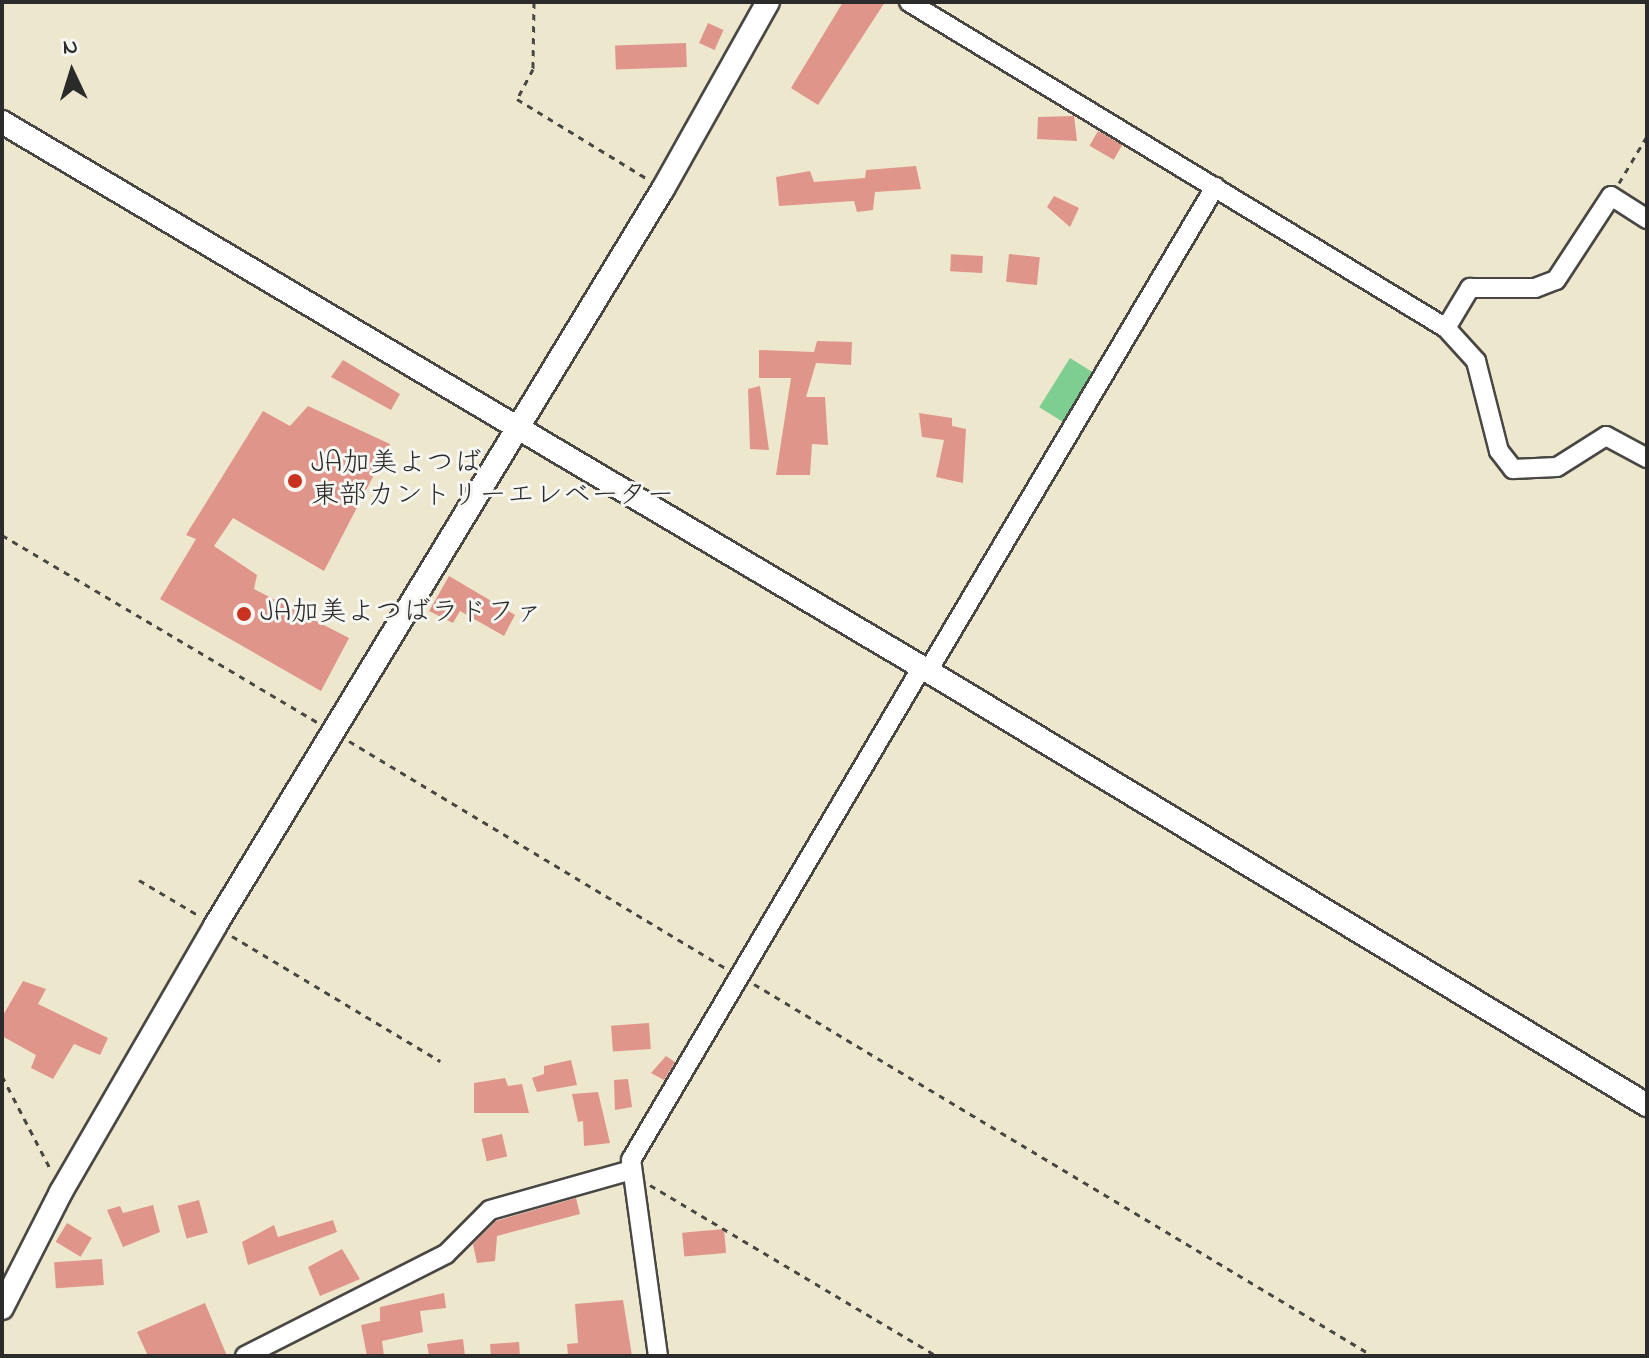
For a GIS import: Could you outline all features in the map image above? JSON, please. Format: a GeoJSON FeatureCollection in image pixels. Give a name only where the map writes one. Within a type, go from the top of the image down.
{"type":"FeatureCollection","features":[{"type":"Feature","properties":{"kind":"street"},"geometry":{"type":"LineString","coordinates":[[2,1308],[61,1192],[215,926],[663,189],[768,2]]}},
{"type":"Feature","properties":{"kind":"street"},"geometry":{"type":"LineString","coordinates":[[909,2],[1446,328],[1476,361],[1505,464],[1536,470],[1557,467],[1606,436],[1647,458]]}},
{"type":"Feature","properties":{"kind":"street"},"geometry":{"type":"LineString","coordinates":[[2,122],[517,431],[918,677],[1647,1105]]}},
{"type":"Feature","properties":{"kind":"street"},"geometry":{"type":"LineString","coordinates":[[658,1356],[631,1160],[737,974],[1215,187]]}},
{"type":"Feature","properties":{"kind":"street"},"geometry":{"type":"LineString","coordinates":[[1446,328],[1470,288],[1535,288],[1556,280],[1611,196],[1647,219]]}},
{"type":"Feature","properties":{"kind":"street"},"geometry":{"type":"LineString","coordinates":[[245,1356],[446,1254],[490,1210],[631,1174]]}},
{"type":"Feature","properties":{"kind":"path"},"geometry":{"type":"LineString","coordinates":[[534,2],[533,69],[518,93],[520,103],[663,189]]}},
{"type":"Feature","properties":{"kind":"path"},"geometry":{"type":"LineString","coordinates":[[1611,196],[1647,136]]}},
{"type":"Feature","properties":{"kind":"path"},"geometry":{"type":"LineString","coordinates":[[2,535],[1373,1356]]}},
{"type":"Feature","properties":{"kind":"path"},"geometry":{"type":"LineString","coordinates":[[139,880],[440,1061]]}},
{"type":"Feature","properties":{"kind":"path"},"geometry":{"type":"LineString","coordinates":[[2,1076],[61,1192]]}},
{"type":"Feature","properties":{"kind":"path"},"geometry":{"type":"LineString","coordinates":[[631,1174],[684,1201],[937,1356]]}},
{"type":"Feature","properties":{"kind":"green space"},"geometry":{"type":"Polygon","coordinates":[[[1070,358],[1096,374],[1066,424],[1039,407],[1070,358]]]}},
{"type":"Feature","properties":{"kind":"building"},"geometry":{"type":"Polygon","coordinates":[[[843,2],[885,2],[818,105],[791,88],[843,2]]]}},
{"type":"Feature","properties":{"kind":"building"},"geometry":{"type":"Polygon","coordinates":[[[708,23],[724,30],[715,50],[699,43],[708,23]]]}},
{"type":"Feature","properties":{"kind":"building"},"geometry":{"type":"Polygon","coordinates":[[[686,43],[687,67],[616,69],[615,45],[686,43]]]}},
{"type":"Feature","properties":{"kind":"building"},"geometry":{"type":"Polygon","coordinates":[[[1074,116],[1077,141],[1037,139],[1038,117],[1074,116]]]}},
{"type":"Feature","properties":{"kind":"building"},"geometry":{"type":"Polygon","coordinates":[[[1098,131],[1122,145],[1114,160],[1090,146],[1098,131]]]}},
{"type":"Feature","properties":{"kind":"building"},"geometry":{"type":"Polygon","coordinates":[[[916,166],[921,189],[875,192],[873,210],[857,212],[854,201],[779,206],[776,177],[810,171],[814,182],[865,178],[866,170],[916,166]]]}},
{"type":"Feature","properties":{"kind":"building"},"geometry":{"type":"Polygon","coordinates":[[[1054,196],[1079,208],[1070,227],[1047,207],[1054,196]]]}},
{"type":"Feature","properties":{"kind":"building"},"geometry":{"type":"Polygon","coordinates":[[[951,254],[983,256],[982,273],[950,271],[951,254]]]}},
{"type":"Feature","properties":{"kind":"building"},"geometry":{"type":"Polygon","coordinates":[[[1009,254],[1040,257],[1037,285],[1006,282],[1009,254]]]}},
{"type":"Feature","properties":{"kind":"building"},"geometry":{"type":"Polygon","coordinates":[[[817,341],[852,342],[851,365],[816,363],[806,397],[825,397],[828,445],[812,444],[810,475],[776,475],[791,378],[759,378],[759,350],[814,352],[817,341]]]}},
{"type":"Feature","properties":{"kind":"building"},"geometry":{"type":"Polygon","coordinates":[[[343,360],[400,394],[391,410],[331,377],[343,360]]]}},
{"type":"Feature","properties":{"kind":"building"},"geometry":{"type":"Polygon","coordinates":[[[760,386],[769,450],[750,449],[748,389],[760,386]]]}},
{"type":"Feature","properties":{"kind":"building","name":"JA加美よつば 東部カントリーエレベーター"},"geometry":{"type":"Polygon","coordinates":[[[308,406],[390,444],[324,571],[233,518],[214,546],[257,575],[254,589],[349,638],[321,691],[160,599],[196,539],[186,535],[263,411],[290,426],[308,406]]]}},
{"type":"Feature","properties":{"kind":"building"},"geometry":{"type":"Polygon","coordinates":[[[919,413],[952,418],[952,426],[966,429],[963,483],[936,477],[944,440],[922,437],[919,413]]]}},
{"type":"Feature","properties":{"kind":"building"},"geometry":{"type":"Polygon","coordinates":[[[449,576],[515,615],[504,636],[460,611],[453,623],[429,611],[449,576]]]}},
{"type":"Feature","properties":{"kind":"building"},"geometry":{"type":"Polygon","coordinates":[[[23,981],[46,989],[38,1004],[108,1038],[100,1055],[74,1044],[53,1079],[31,1068],[36,1055],[2,1036],[2,1017],[23,981]]]}},
{"type":"Feature","properties":{"kind":"building"},"geometry":{"type":"Polygon","coordinates":[[[649,1023],[651,1049],[613,1052],[611,1026],[649,1023]]]}},
{"type":"Feature","properties":{"kind":"building"},"geometry":{"type":"Polygon","coordinates":[[[666,1056],[675,1062],[664,1080],[651,1073],[666,1056]]]}},
{"type":"Feature","properties":{"kind":"building"},"geometry":{"type":"Polygon","coordinates":[[[571,1060],[577,1085],[537,1092],[532,1078],[544,1074],[544,1066],[571,1060]]]}},
{"type":"Feature","properties":{"kind":"building"},"geometry":{"type":"Polygon","coordinates":[[[505,1078],[508,1086],[522,1084],[529,1113],[474,1113],[474,1083],[505,1078]]]}},
{"type":"Feature","properties":{"kind":"building"},"geometry":{"type":"Polygon","coordinates":[[[628,1079],[632,1107],[615,1110],[614,1080],[628,1079]]]}},
{"type":"Feature","properties":{"kind":"building"},"geometry":{"type":"Polygon","coordinates":[[[598,1092],[610,1143],[584,1146],[583,1121],[578,1122],[572,1094],[598,1092]]]}},
{"type":"Feature","properties":{"kind":"building"},"geometry":{"type":"Polygon","coordinates":[[[502,1134],[507,1156],[487,1161],[482,1139],[502,1134]]]}},
{"type":"Feature","properties":{"kind":"building"},"geometry":{"type":"Polygon","coordinates":[[[576,1198],[580,1214],[497,1236],[495,1261],[477,1263],[473,1244],[496,1221],[576,1198]]]}},
{"type":"Feature","properties":{"kind":"building"},"geometry":{"type":"Polygon","coordinates":[[[199,1200],[208,1233],[187,1239],[178,1206],[199,1200]]]}},
{"type":"Feature","properties":{"kind":"building"},"geometry":{"type":"Polygon","coordinates":[[[153,1205],[160,1232],[123,1247],[107,1210],[120,1206],[123,1213],[153,1205]]]}},
{"type":"Feature","properties":{"kind":"building"},"geometry":{"type":"Polygon","coordinates":[[[333,1220],[337,1232],[248,1265],[242,1242],[274,1225],[278,1237],[333,1220]]]}},
{"type":"Feature","properties":{"kind":"building"},"geometry":{"type":"Polygon","coordinates":[[[67,1223],[92,1238],[81,1257],[56,1242],[67,1223]]]}},
{"type":"Feature","properties":{"kind":"building"},"geometry":{"type":"Polygon","coordinates":[[[724,1229],[726,1253],[684,1257],[682,1233],[724,1229]]]}},
{"type":"Feature","properties":{"kind":"building"},"geometry":{"type":"Polygon","coordinates":[[[342,1249],[360,1279],[320,1296],[308,1267],[342,1249]]]}},
{"type":"Feature","properties":{"kind":"building"},"geometry":{"type":"Polygon","coordinates":[[[102,1259],[104,1285],[56,1288],[54,1262],[102,1259]]]}},
{"type":"Feature","properties":{"kind":"building"},"geometry":{"type":"Polygon","coordinates":[[[444,1293],[446,1308],[420,1311],[423,1332],[382,1341],[384,1356],[367,1356],[361,1325],[380,1321],[380,1307],[444,1293]]]}},
{"type":"Feature","properties":{"kind":"building"},"geometry":{"type":"Polygon","coordinates":[[[623,1300],[632,1356],[568,1356],[567,1344],[578,1343],[575,1304],[623,1300]]]}},
{"type":"Feature","properties":{"kind":"building"},"geometry":{"type":"Polygon","coordinates":[[[205,1303],[227,1356],[148,1356],[137,1332],[205,1303]]]}},
{"type":"Feature","properties":{"kind":"building"},"geometry":{"type":"Polygon","coordinates":[[[463,1339],[465,1356],[429,1356],[427,1344],[463,1339]]]}},
{"type":"Feature","properties":{"kind":"building"},"geometry":{"type":"Polygon","coordinates":[[[519,1342],[520,1356],[491,1356],[490,1344],[519,1342]]]}},
{"type":"Feature","properties":{"kind":"place","name":"JA加美よつば 東部カントリーエレベーター"},"geometry":{"type":"Point","coordinates":[295,481]}},
{"type":"Feature","properties":{"kind":"place","name":"JA加美よつばラドファ"},"geometry":{"type":"Point","coordinates":[244,614]}}]}
